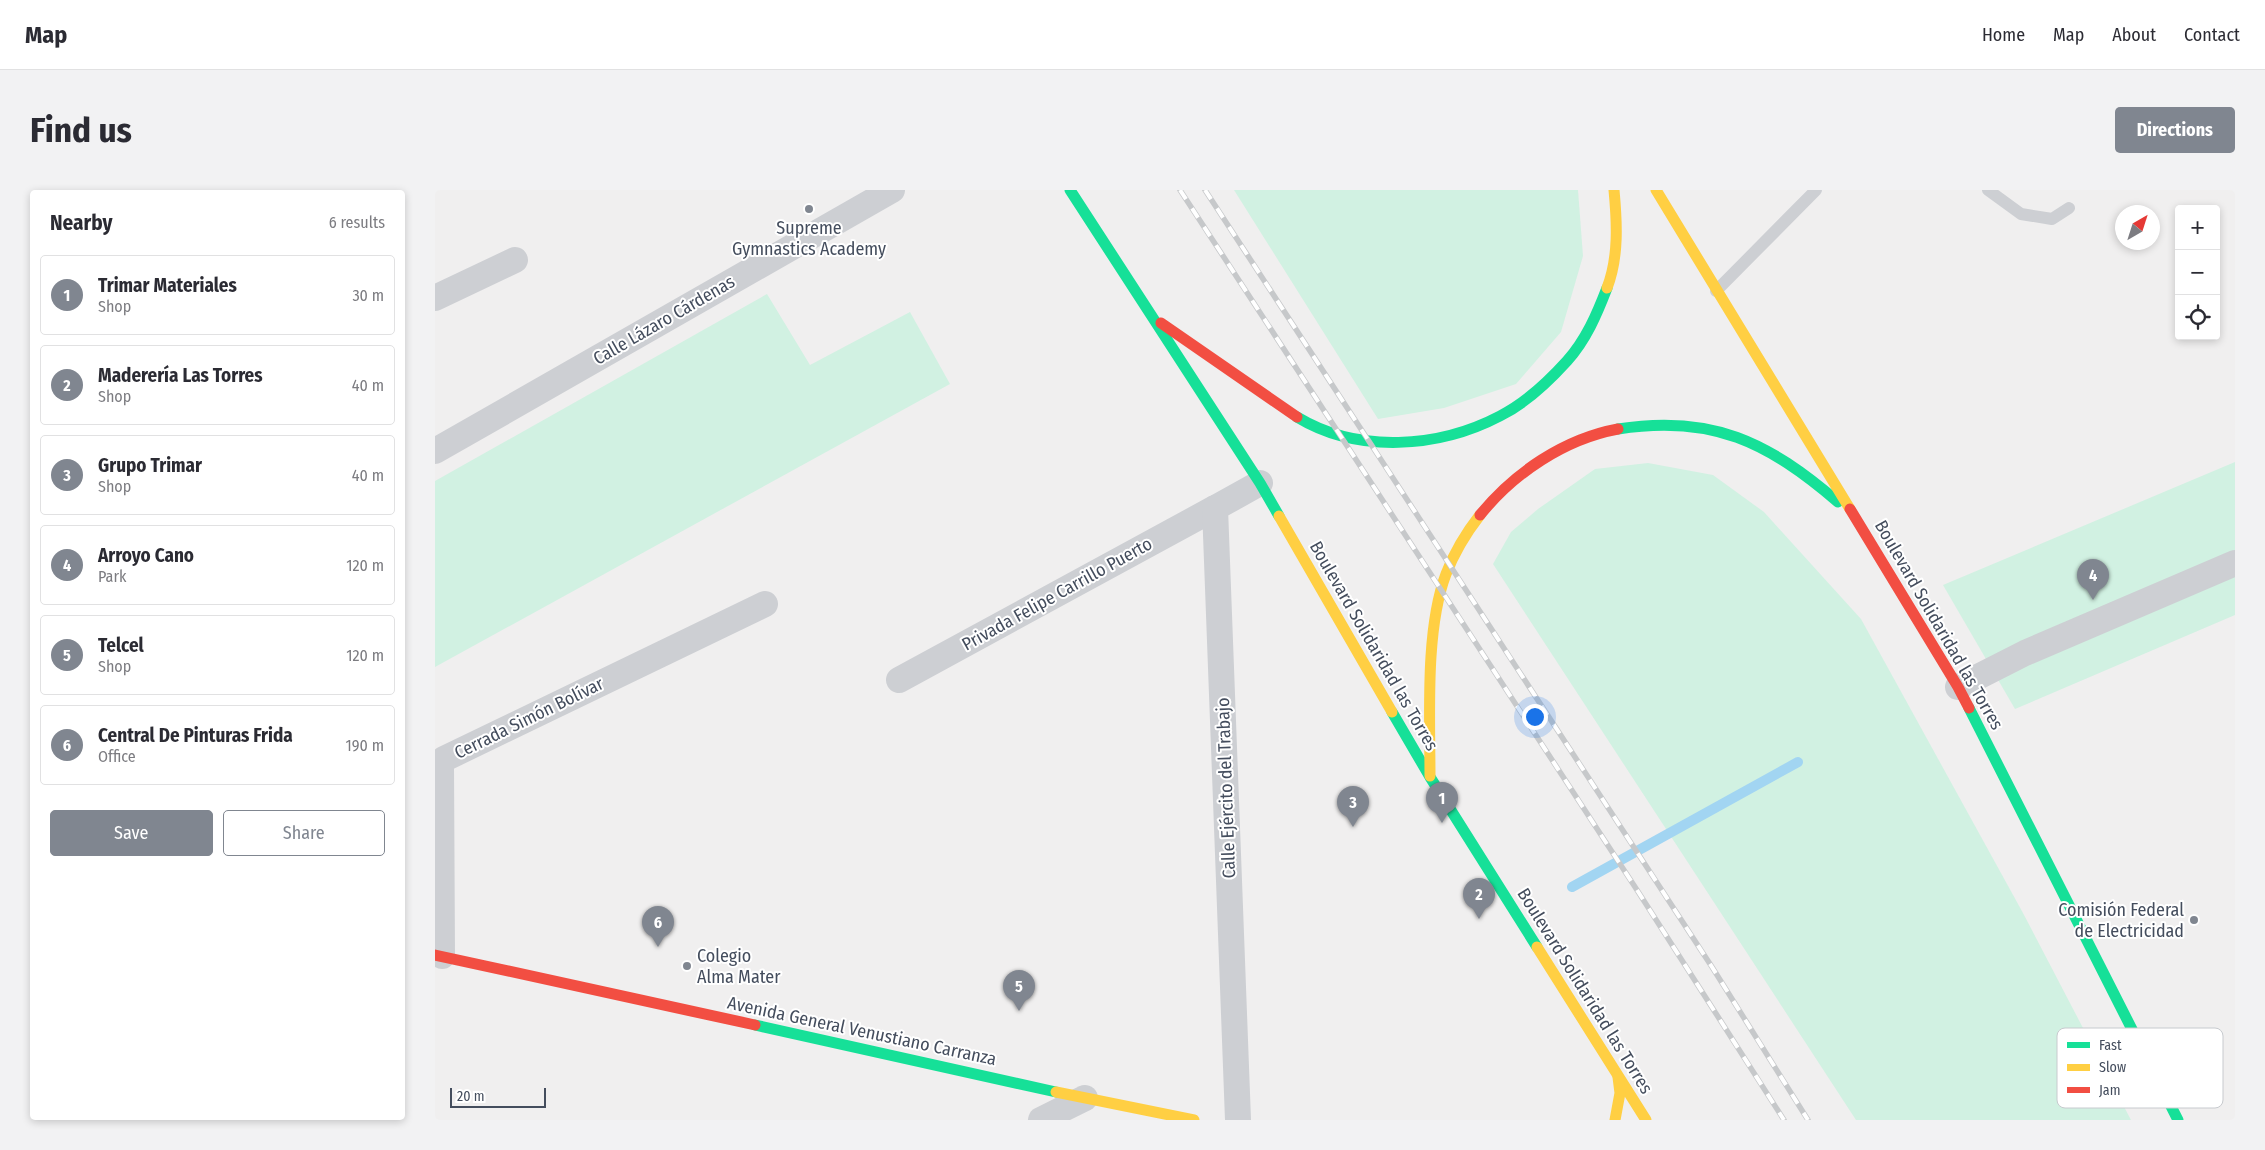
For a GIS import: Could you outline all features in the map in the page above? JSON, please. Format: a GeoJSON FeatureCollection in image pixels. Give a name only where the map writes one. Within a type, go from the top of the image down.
{"type":"FeatureCollection","features":[{"type":"Feature","properties":{"kind":"main road","name":"Boulevard Solidaridad las Torres"},"geometry":{"type":"LineString","coordinates":[[1070,190],[1149,315],[1260,483],[1430,776],[1646,1120]]}},
{"type":"Feature","properties":{"kind":"main road"},"geometry":{"type":"LineString","coordinates":[[1149,315],[1297,417],[1327,431],[1356,439],[1386,443],[1446,438],[1474,429],[1501,417],[1526,402],[1570,360],[1587,335],[1600,308],[1610,280],[1617,220],[1614,190]]}},
{"type":"Feature","properties":{"kind":"main road","name":"Boulevard Solidaridad las Torres"},"geometry":{"type":"LineString","coordinates":[[1656,190],[1959,687],[2131,1028]]}},
{"type":"Feature","properties":{"kind":"main road"},"geometry":{"type":"LineString","coordinates":[[1430,776],[1432,635],[1437,604],[1446,574],[1459,545],[1475,518],[1496,494],[1519,473],[1546,455],[1576,440],[1615,429],[1639,425],[1672,424],[1704,428],[1737,436],[1767,449],[1795,466],[1857,517]]}},
{"type":"Feature","properties":{"kind":"main road","name":"Avenida General Venustiano Carranza"},"geometry":{"type":"LineString","coordinates":[[439,956],[1085,1098],[1194,1120]]}},
{"type":"Feature","properties":{"kind":"main road"},"geometry":{"type":"LineString","coordinates":[[1615,1120],[1620,1093],[1618,1078]]}},
{"type":"Feature","properties":{"kind":"main road","name":"Boulevard Solidaridad las Torres"},"geometry":{"type":"LineString","coordinates":[[2172,1108],[2178,1120]]}},
{"type":"Feature","properties":{"kind":"street","name":"Calle Lázaro Cárdenas"},"geometry":{"type":"LineString","coordinates":[[435,451],[892,190]]}},
{"type":"Feature","properties":{"kind":"street"},"geometry":{"type":"LineString","coordinates":[[435,298],[515,260]]}},
{"type":"Feature","properties":{"kind":"street"},"geometry":{"type":"LineString","coordinates":[[1215,508],[1260,483]]}},
{"type":"Feature","properties":{"kind":"street","name":"Privada Felipe Carrillo Puerto"},"geometry":{"type":"LineString","coordinates":[[899,680],[1215,508]]}},
{"type":"Feature","properties":{"kind":"street","name":"Calle Ejército del Trabajo"},"geometry":{"type":"LineString","coordinates":[[1215,508],[1238,1120]]}},
{"type":"Feature","properties":{"kind":"street"},"geometry":{"type":"LineString","coordinates":[[1959,687],[2025,653],[2235,563]]}},
{"type":"Feature","properties":{"kind":"street","name":"Cerrada Simón Bolívar"},"geometry":{"type":"LineString","coordinates":[[439,956],[441,766],[444,759],[765,604]]}},
{"type":"Feature","properties":{"kind":"street"},"geometry":{"type":"LineString","coordinates":[[1041,1120],[1085,1098]]}},
{"type":"Feature","properties":{"kind":"lane"},"geometry":{"type":"LineString","coordinates":[[1716,291],[1815,190]]}},
{"type":"Feature","properties":{"kind":"lane"},"geometry":{"type":"LineString","coordinates":[[1988,190],[2021,214],[2051,219],[2069,208]]}},
{"type":"Feature","properties":{"kind":"green space"},"geometry":{"type":"Polygon","coordinates":[[[1234,190],[1578,190],[1583,256],[1561,332],[1516,384],[1444,408],[1378,419],[1234,190]]]}},
{"type":"Feature","properties":{"kind":"green space"},"geometry":{"type":"Polygon","coordinates":[[[767,294],[810,365],[910,312],[950,384],[435,667],[435,481],[767,294]]]}},
{"type":"Feature","properties":{"kind":"green space"},"geometry":{"type":"Polygon","coordinates":[[[2235,462],[2235,615],[2015,709],[1943,585],[2235,462]]]}},
{"type":"Feature","properties":{"kind":"green space"},"geometry":{"type":"Polygon","coordinates":[[[1648,463],[1713,475],[1764,512],[1861,619],[2023,913],[2083,1028],[2057,1028],[2057,1108],[2125,1108],[2131,1120],[1856,1120],[1493,564],[1511,532],[1538,509],[1595,469],[1648,463]]]}},
{"type":"Feature","properties":{"kind":"waterway"},"geometry":{"type":"LineString","coordinates":[[1572,887],[1798,762]]}},
{"type":"Feature","properties":{"kind":"railway"},"geometry":{"type":"LineString","coordinates":[[1180,190],[1637,890],[1784,1120]]}},
{"type":"Feature","properties":{"kind":"railway"},"geometry":{"type":"LineString","coordinates":[[1205,190],[1712,967],[1808,1120]]}},
{"type":"Feature","properties":{"kind":"traffic: fast"},"geometry":{"type":"LineString","coordinates":[[1070,190],[1260,483],[1279,516]]}},
{"type":"Feature","properties":{"kind":"traffic: fast"},"geometry":{"type":"LineString","coordinates":[[1297,417],[1321,429],[1346,437],[1372,441],[1399,442],[1425,440],[1451,435],[1476,427],[1519,405],[1560,369],[1585,336],[1607,288]]}},
{"type":"Feature","properties":{"kind":"traffic: fast"},"geometry":{"type":"LineString","coordinates":[[1618,429],[1652,425],[1682,426],[1710,430],[1737,437],[1787,463],[1838,502]]}},
{"type":"Feature","properties":{"kind":"traffic: fast"},"geometry":{"type":"LineString","coordinates":[[1969,708],[2131,1028]]}},
{"type":"Feature","properties":{"kind":"traffic: fast"},"geometry":{"type":"LineString","coordinates":[[1392,712],[1430,777],[1537,947]]}},
{"type":"Feature","properties":{"kind":"traffic: fast"},"geometry":{"type":"LineString","coordinates":[[755,1025],[1056,1092]]}},
{"type":"Feature","properties":{"kind":"traffic: fast"},"geometry":{"type":"LineString","coordinates":[[2172,1108],[2178,1120]]}},
{"type":"Feature","properties":{"kind":"traffic: slow"},"geometry":{"type":"LineString","coordinates":[[1607,288],[1614,264],[1615,252],[1614,190]]}},
{"type":"Feature","properties":{"kind":"traffic: slow"},"geometry":{"type":"LineString","coordinates":[[1656,190],[1850,509]]}},
{"type":"Feature","properties":{"kind":"traffic: slow"},"geometry":{"type":"LineString","coordinates":[[1430,776],[1430,673],[1439,596],[1453,558],[1465,536],[1480,515]]}},
{"type":"Feature","properties":{"kind":"traffic: slow"},"geometry":{"type":"LineString","coordinates":[[1279,516],[1392,712]]}},
{"type":"Feature","properties":{"kind":"traffic: slow"},"geometry":{"type":"LineString","coordinates":[[1537,947],[1646,1120]]}},
{"type":"Feature","properties":{"kind":"traffic: slow"},"geometry":{"type":"LineString","coordinates":[[1615,1120],[1620,1093],[1618,1077]]}},
{"type":"Feature","properties":{"kind":"traffic: slow"},"geometry":{"type":"LineString","coordinates":[[1056,1092],[1194,1120]]}},
{"type":"Feature","properties":{"kind":"traffic: jam"},"geometry":{"type":"LineString","coordinates":[[1161,323],[1297,417]]}},
{"type":"Feature","properties":{"kind":"traffic: jam"},"geometry":{"type":"LineString","coordinates":[[1480,515],[1508,485],[1541,460],[1578,441],[1618,429]]}},
{"type":"Feature","properties":{"kind":"traffic: jam"},"geometry":{"type":"LineString","coordinates":[[1850,509],[1969,708]]}},
{"type":"Feature","properties":{"kind":"traffic: jam"},"geometry":{"type":"LineString","coordinates":[[435,955],[755,1025]]}},
{"type":"Feature","properties":{"kind":"place","name":"Supreme Gymnastics Academy"},"geometry":{"type":"Point","coordinates":[809,209]}},
{"type":"Feature","properties":{"kind":"place","name":"Arroyo Cano"},"geometry":{"type":"Point","coordinates":[2093,600]}},
{"type":"Feature","properties":{"kind":"place","name":"Trimar Materiales"},"geometry":{"type":"Point","coordinates":[1442,823]}},
{"type":"Feature","properties":{"kind":"place","name":"Grupo Trimar"},"geometry":{"type":"Point","coordinates":[1353,827]}},
{"type":"Feature","properties":{"kind":"place","name":"Maderería Las Torres"},"geometry":{"type":"Point","coordinates":[1479,919]}},
{"type":"Feature","properties":{"kind":"place","name":"Comisión Federal de Electricidad"},"geometry":{"type":"Point","coordinates":[2194,920]}},
{"type":"Feature","properties":{"kind":"place","name":"Central De Pinturas Frida"},"geometry":{"type":"Point","coordinates":[658,947]}},
{"type":"Feature","properties":{"kind":"place","name":"Colegio Alma Mater"},"geometry":{"type":"Point","coordinates":[687,966]}},
{"type":"Feature","properties":{"kind":"place","name":"Telcel"},"geometry":{"type":"Point","coordinates":[1019,1011]}}]}
